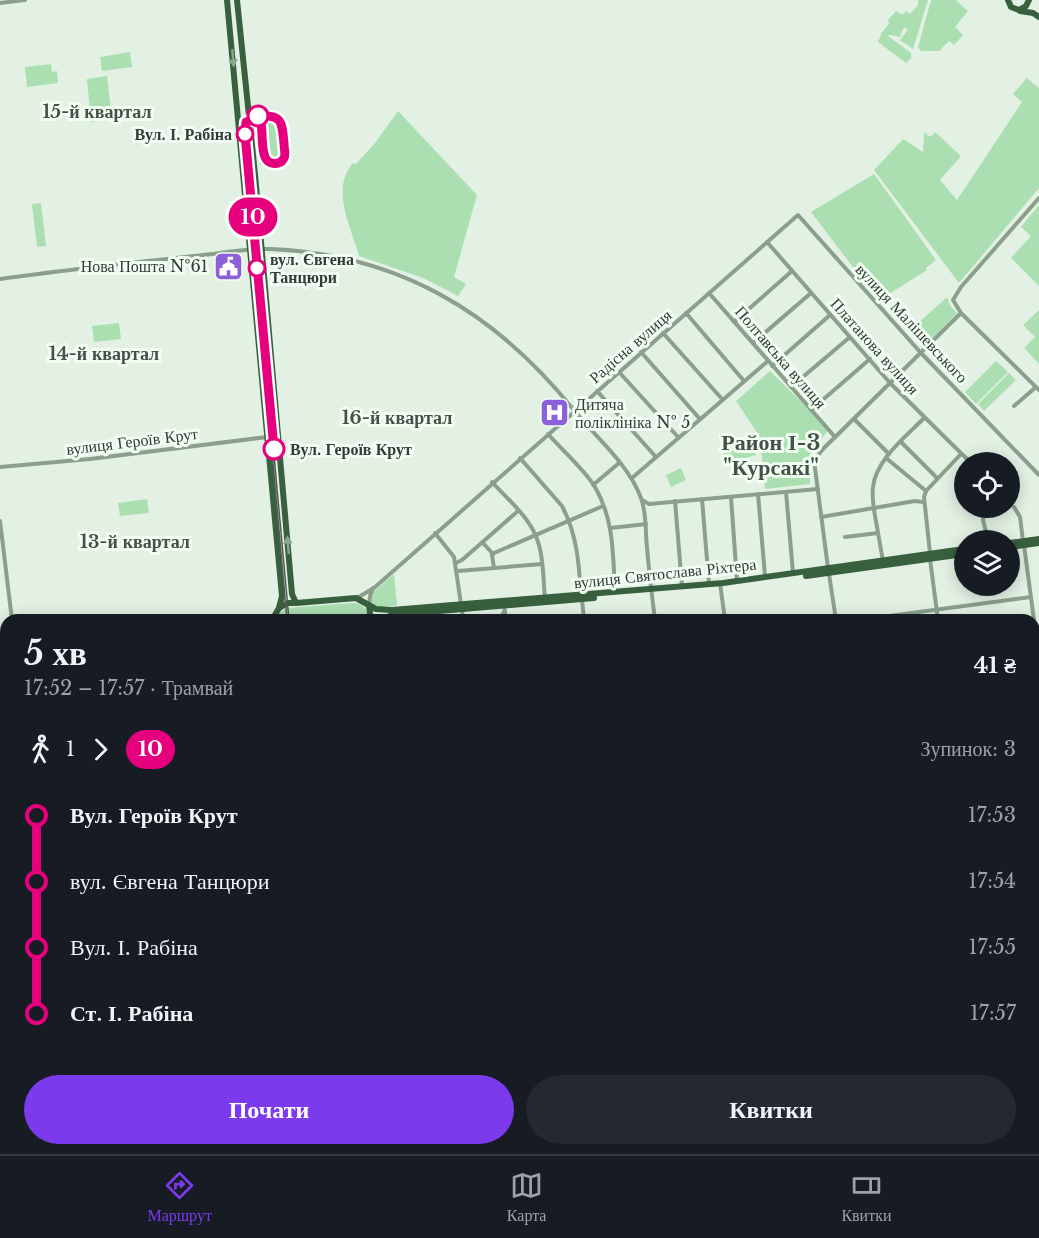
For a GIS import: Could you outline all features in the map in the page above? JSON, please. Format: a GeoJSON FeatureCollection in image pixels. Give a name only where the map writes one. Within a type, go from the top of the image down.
{"type":"FeatureCollection","features":[{"type":"Feature","properties":{"kind":"main road"},"geometry":{"type":"LineString","coordinates":[[227,0],[282,596],[275,614]]}},
{"type":"Feature","properties":{"kind":"main road"},"geometry":{"type":"LineString","coordinates":[[237,0],[292,594],[296,603]]}},
{"type":"Feature","properties":{"kind":"main road"},"geometry":{"type":"LineString","coordinates":[[1008,0],[1016,10],[1038,16]]}},
{"type":"Feature","properties":{"kind":"main road"},"geometry":{"type":"LineString","coordinates":[[1016,10],[1024,8],[1029,0],[1038,16]]}},
{"type":"Feature","properties":{"kind":"main road"},"geometry":{"type":"LineString","coordinates":[[1020,544],[1039,541]]}},
{"type":"Feature","properties":{"kind":"main road","name":"вулиця Святослава Ріхтера"},"geometry":{"type":"LineString","coordinates":[[504,606],[545,598],[720,585],[954,552]]}},
{"type":"Feature","properties":{"kind":"main road","name":"вулиця Святослава Ріхтера"},"geometry":{"type":"LineString","coordinates":[[369,606],[383,610],[504,606],[615,592],[720,585],[793,573],[829,571],[883,561],[930,556]]}},
{"type":"Feature","properties":{"kind":"main road"},"geometry":{"type":"LineString","coordinates":[[279,608],[286,604],[356,598],[369,606],[370,614]]}},
{"type":"Feature","properties":{"kind":"main road","name":"вулиця Святослава Ріхтера"},"geometry":{"type":"LineString","coordinates":[[402,614],[462,607]]}},
{"type":"Feature","properties":{"kind":"street"},"geometry":{"type":"LineString","coordinates":[[0,3],[25,0]]}},
{"type":"Feature","properties":{"kind":"street"},"geometry":{"type":"LineString","coordinates":[[1014,406],[1037,389],[961,313],[953,297],[1039,198]]}},
{"type":"Feature","properties":{"kind":"street","name":"вулиця Малішевського"},"geometry":{"type":"LineString","coordinates":[[767,242],[798,215],[921,353],[1039,475]]}},
{"type":"Feature","properties":{"kind":"street","name":"Платанова вулиця"},"geometry":{"type":"LineString","coordinates":[[767,242],[890,382],[960,452]]}},
{"type":"Feature","properties":{"kind":"street","name":"Радісна вулиця"},"geometry":{"type":"LineString","coordinates":[[356,598],[374,588],[767,242]]}},
{"type":"Feature","properties":{"kind":"street"},"geometry":{"type":"LineString","coordinates":[[0,279],[261,249],[308,253],[370,265],[412,280],[444,296],[474,313],[515,346],[548,378],[632,478],[641,499],[646,524],[655,614]]}},
{"type":"Feature","properties":{"kind":"street"},"geometry":{"type":"LineString","coordinates":[[734,322],[792,271]]}},
{"type":"Feature","properties":{"kind":"street","name":"Полтавська вулиця"},"geometry":{"type":"LineString","coordinates":[[709,293],[835,437]]}},
{"type":"Feature","properties":{"kind":"street"},"geometry":{"type":"LineString","coordinates":[[753,343],[811,293]]}},
{"type":"Feature","properties":{"kind":"street"},"geometry":{"type":"LineString","coordinates":[[835,614],[821,517],[816,459],[835,437],[961,313]]}},
{"type":"Feature","properties":{"kind":"street"},"geometry":{"type":"LineString","coordinates":[[686,314],[744,381]]}},
{"type":"Feature","properties":{"kind":"street"},"geometry":{"type":"LineString","coordinates":[[772,366],[830,315]]}},
{"type":"Feature","properties":{"kind":"street"},"geometry":{"type":"LineString","coordinates":[[663,333],[722,399]]}},
{"type":"Feature","properties":{"kind":"street"},"geometry":{"type":"LineString","coordinates":[[791,387],[850,337]]}},
{"type":"Feature","properties":{"kind":"street"},"geometry":{"type":"LineString","coordinates":[[642,352],[699,418]]}},
{"type":"Feature","properties":{"kind":"street"},"geometry":{"type":"LineString","coordinates":[[811,410],[870,359]]}},
{"type":"Feature","properties":{"kind":"street"},"geometry":{"type":"LineString","coordinates":[[632,478],[768,361]]}},
{"type":"Feature","properties":{"kind":"street"},"geometry":{"type":"LineString","coordinates":[[619,372],[678,437]]}},
{"type":"Feature","properties":{"kind":"street"},"geometry":{"type":"LineString","coordinates":[[597,391],[655,456]]}},
{"type":"Feature","properties":{"kind":"street"},"geometry":{"type":"LineString","coordinates":[[883,561],[872,489],[875,474],[888,456],[924,418]]}},
{"type":"Feature","properties":{"kind":"street"},"geometry":{"type":"LineString","coordinates":[[854,419],[888,456],[926,491]]}},
{"type":"Feature","properties":{"kind":"street"},"geometry":{"type":"LineString","coordinates":[[548,434],[593,485],[603,506],[611,528],[615,592]]}},
{"type":"Feature","properties":{"kind":"street","name":"вулиця Героїв Крут"},"geometry":{"type":"LineString","coordinates":[[0,467],[90,459],[268,436]]}},
{"type":"Feature","properties":{"kind":"street"},"geometry":{"type":"LineString","coordinates":[[901,442],[938,478]]}},
{"type":"Feature","properties":{"kind":"street"},"geometry":{"type":"LineString","coordinates":[[520,458],[562,506],[569,521],[578,556],[583,614]]}},
{"type":"Feature","properties":{"kind":"street"},"geometry":{"type":"LineString","coordinates":[[937,614],[923,502],[926,491],[954,461]]}},
{"type":"Feature","properties":{"kind":"street"},"geometry":{"type":"LineString","coordinates":[[593,485],[619,463]]}},
{"type":"Feature","properties":{"kind":"street"},"geometry":{"type":"LineString","coordinates":[[492,482],[535,534],[542,564],[545,598]]}},
{"type":"Feature","properties":{"kind":"street"},"geometry":{"type":"LineString","coordinates":[[641,499],[649,504],[818,489]]}},
{"type":"Feature","properties":{"kind":"street"},"geometry":{"type":"LineString","coordinates":[[786,492],[793,573]]}},
{"type":"Feature","properties":{"kind":"street"},"geometry":{"type":"LineString","coordinates":[[758,494],[765,577]]}},
{"type":"Feature","properties":{"kind":"street"},"geometry":{"type":"LineString","coordinates":[[731,497],[738,581]]}},
{"type":"Feature","properties":{"kind":"street"},"geometry":{"type":"LineString","coordinates":[[702,499],[709,584]]}},
{"type":"Feature","properties":{"kind":"street"},"geometry":{"type":"LineString","coordinates":[[675,501],[682,586]]}},
{"type":"Feature","properties":{"kind":"street"},"geometry":{"type":"LineString","coordinates":[[821,517],[915,501],[923,502]]}},
{"type":"Feature","properties":{"kind":"street"},"geometry":{"type":"LineString","coordinates":[[493,554],[603,506]]}},
{"type":"Feature","properties":{"kind":"street"},"geometry":{"type":"LineString","coordinates":[[456,563],[483,543],[518,511]]}},
{"type":"Feature","properties":{"kind":"street"},"geometry":{"type":"LineString","coordinates":[[1020,517],[1034,614]]}},
{"type":"Feature","properties":{"kind":"street"},"geometry":{"type":"LineString","coordinates":[[0,521],[11,614]]}},
{"type":"Feature","properties":{"kind":"street"},"geometry":{"type":"LineString","coordinates":[[611,528],[646,524]]}},
{"type":"Feature","properties":{"kind":"street"},"geometry":{"type":"LineString","coordinates":[[435,533],[451,551],[456,563],[463,614]]}},
{"type":"Feature","properties":{"kind":"street"},"geometry":{"type":"LineString","coordinates":[[845,537],[878,533]]}},
{"type":"Feature","properties":{"kind":"street"},"geometry":{"type":"LineString","coordinates":[[483,543],[493,554],[494,568]]}},
{"type":"Feature","properties":{"kind":"street"},"geometry":{"type":"LineString","coordinates":[[458,571],[542,564]]}},
{"type":"Feature","properties":{"kind":"street"},"geometry":{"type":"LineString","coordinates":[[720,585],[724,614]]}},
{"type":"Feature","properties":{"kind":"street"},"geometry":{"type":"LineString","coordinates":[[369,606],[374,588]]}},
{"type":"Feature","properties":{"kind":"street"},"geometry":{"type":"LineString","coordinates":[[902,614],[1031,597]]}},
{"type":"Feature","properties":{"kind":"street"},"geometry":{"type":"LineString","coordinates":[[501,614],[504,606]]}},
{"type":"Feature","properties":{"kind":"street"},"geometry":{"type":"LineString","coordinates":[[504,606],[505,614]]}},
{"type":"Feature","properties":{"kind":"green space"},"geometry":{"type":"Polygon","coordinates":[[[918,0],[928,0],[913,49],[900,40],[907,31],[906,27],[900,37],[888,36],[911,53],[911,58],[906,63],[878,42],[882,32],[889,24],[888,20],[896,11],[902,15],[906,11],[910,14],[918,5],[918,0]]]}},
{"type":"Feature","properties":{"kind":"green space"},"geometry":{"type":"Polygon","coordinates":[[[931,0],[956,0],[968,11],[955,27],[963,35],[954,45],[949,41],[939,51],[921,51],[918,47],[931,0]]]}},
{"type":"Feature","properties":{"kind":"green space"},"geometry":{"type":"Polygon","coordinates":[[[130,52],[132,67],[102,71],[100,57],[130,52]]]}},
{"type":"Feature","properties":{"kind":"green space"},"geometry":{"type":"Polygon","coordinates":[[[51,64],[52,72],[57,71],[58,83],[27,87],[25,67],[51,64]]]}},
{"type":"Feature","properties":{"kind":"green space"},"geometry":{"type":"Polygon","coordinates":[[[107,76],[112,119],[91,122],[87,79],[107,76]]]}},
{"type":"Feature","properties":{"kind":"green space"},"geometry":{"type":"Polygon","coordinates":[[[1027,78],[1039,88],[1039,188],[959,283],[874,170],[903,139],[923,152],[924,132],[930,137],[935,132],[961,156],[940,180],[957,200],[1022,102],[1013,94],[1027,78]]]}},
{"type":"Feature","properties":{"kind":"green space"},"geometry":{"type":"Polygon","coordinates":[[[398,111],[477,195],[454,277],[466,284],[458,296],[423,278],[359,256],[344,208],[343,185],[346,174],[353,163],[356,164],[375,143],[398,111]]]}},
{"type":"Feature","properties":{"kind":"green space"},"geometry":{"type":"Polygon","coordinates":[[[254,114],[276,114],[283,119],[288,156],[283,163],[260,165],[263,154],[260,131],[255,128],[254,114]]]}},
{"type":"Feature","properties":{"kind":"green space"},"geometry":{"type":"Polygon","coordinates":[[[874,174],[936,260],[926,268],[927,270],[889,294],[890,296],[881,304],[811,212],[874,174]]]}},
{"type":"Feature","properties":{"kind":"green space"},"geometry":{"type":"Polygon","coordinates":[[[41,203],[46,246],[37,247],[32,204],[41,203]]]}},
{"type":"Feature","properties":{"kind":"green space"},"geometry":{"type":"Polygon","coordinates":[[[1039,205],[1039,286],[1011,258],[1031,236],[1021,227],[1039,205]]]}},
{"type":"Feature","properties":{"kind":"green space"},"geometry":{"type":"Polygon","coordinates":[[[947,297],[951,307],[957,313],[923,348],[913,336],[914,327],[947,297]]]}},
{"type":"Feature","properties":{"kind":"green space"},"geometry":{"type":"Polygon","coordinates":[[[1039,310],[1039,364],[1024,348],[1035,337],[1023,325],[1039,310]]]}},
{"type":"Feature","properties":{"kind":"green space"},"geometry":{"type":"Polygon","coordinates":[[[119,323],[121,339],[94,342],[92,326],[119,323]]]}},
{"type":"Feature","properties":{"kind":"green space"},"geometry":{"type":"Polygon","coordinates":[[[996,361],[1008,372],[976,404],[965,392],[996,361]]]}},
{"type":"Feature","properties":{"kind":"green space"},"geometry":{"type":"Polygon","coordinates":[[[770,371],[829,429],[810,454],[810,484],[765,489],[760,437],[736,401],[770,371]]]}},
{"type":"Feature","properties":{"kind":"green space"},"geometry":{"type":"Polygon","coordinates":[[[1009,373],[1016,380],[984,411],[978,404],[1009,373]]]}},
{"type":"Feature","properties":{"kind":"green space"},"geometry":{"type":"Polygon","coordinates":[[[752,440],[756,455],[725,463],[722,447],[752,440]]]}},
{"type":"Feature","properties":{"kind":"green space"},"geometry":{"type":"Polygon","coordinates":[[[681,468],[686,480],[671,487],[666,475],[681,468]]]}},
{"type":"Feature","properties":{"kind":"green space"},"geometry":{"type":"Polygon","coordinates":[[[147,499],[149,513],[120,516],[118,503],[147,499]]]}},
{"type":"Feature","properties":{"kind":"green space"},"geometry":{"type":"Polygon","coordinates":[[[394,574],[397,605],[376,606],[371,601],[371,594],[394,574]]]}},
{"type":"Feature","properties":{"kind":"green space"},"geometry":{"type":"Polygon","coordinates":[[[352,603],[364,607],[367,614],[279,614],[288,608],[352,603]]]}},
{"type":"Feature","properties":{"kind":"tram line"},"geometry":{"type":"LineString","coordinates":[[286,614],[243,126],[250,117],[264,115],[276,117],[281,124],[285,150],[284,159],[281,162],[271,163],[265,156],[260,122],[252,119],[244,126],[288,614]]}},
{"type":"Feature","properties":{"kind":"tram line","name":"10"},"geometry":{"type":"LineString","coordinates":[[258,116],[272,115],[280,121],[285,155],[278,163],[268,162],[265,156],[261,124],[255,119],[246,122],[244,126],[274,449]]}},
{"type":"Feature","properties":{"kind":"place","name":"Вул. І. Рабіна"},"geometry":{"type":"Point","coordinates":[245,134]}},
{"type":"Feature","properties":{"kind":"place","name":"Нова Пошта №61"},"geometry":{"type":"Point","coordinates":[229,266]}},
{"type":"Feature","properties":{"kind":"place","name":"вул. Євгена Танцюри"},"geometry":{"type":"Point","coordinates":[257,268]}},
{"type":"Feature","properties":{"kind":"place","name":"Дитяча поліклініка № 5"},"geometry":{"type":"Point","coordinates":[554,413]}},
{"type":"Feature","properties":{"kind":"place","name":"Вул. Героїв Крут"},"geometry":{"type":"Point","coordinates":[274,449]}},
{"type":"Feature","properties":{"kind":"district","name":"15-й квартал"},"geometry":{"type":"Point","coordinates":[97,112]}},
{"type":"Feature","properties":{"kind":"district","name":"14-й квартал"},"geometry":{"type":"Point","coordinates":[104,354]}},
{"type":"Feature","properties":{"kind":"district","name":"16-й квартал"},"geometry":{"type":"Point","coordinates":[397,418]}},
{"type":"Feature","properties":{"kind":"district","name":"Район І-3 \"Курсакі\""},"geometry":{"type":"Point","coordinates":[771,455]}},
{"type":"Feature","properties":{"kind":"district","name":"13-й квартал"},"geometry":{"type":"Point","coordinates":[135,542]}}]}
